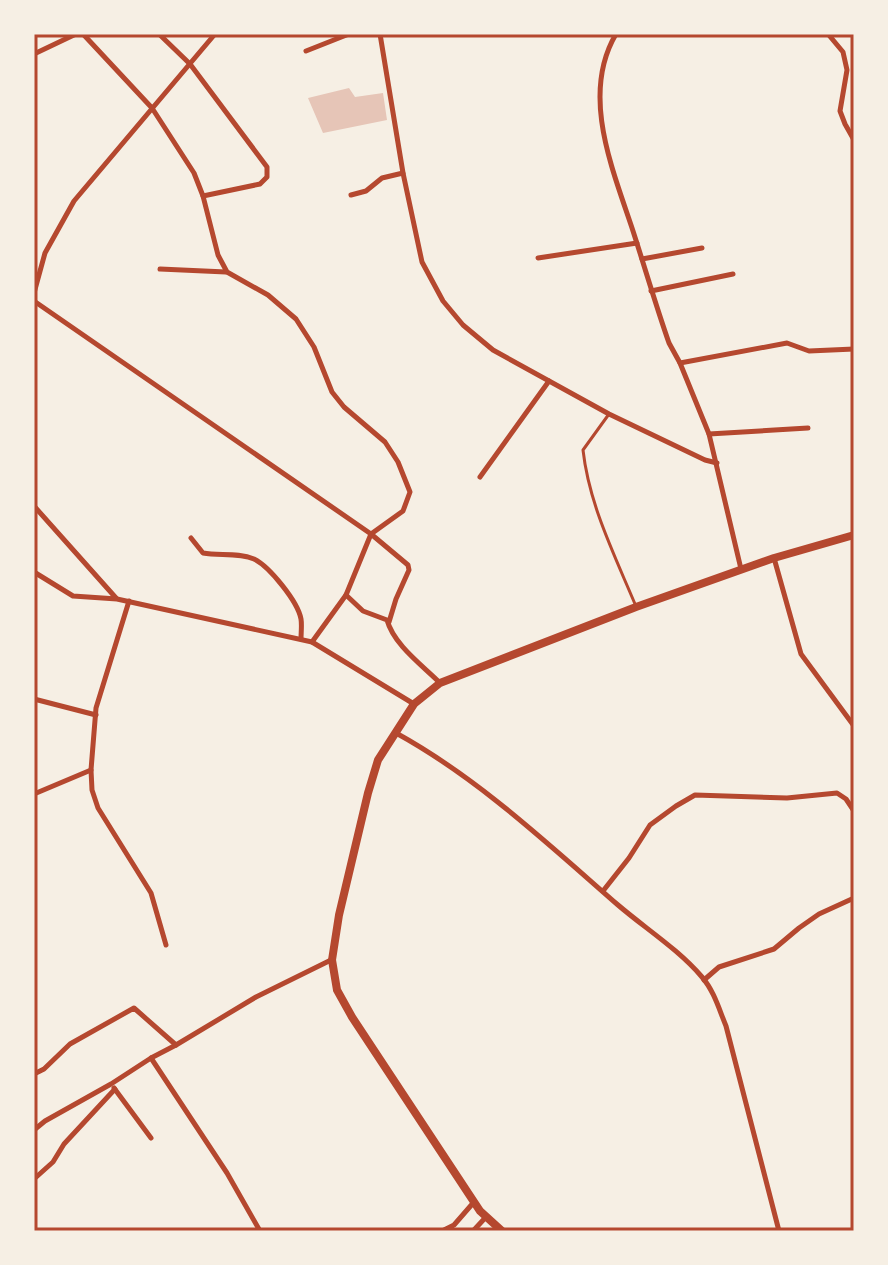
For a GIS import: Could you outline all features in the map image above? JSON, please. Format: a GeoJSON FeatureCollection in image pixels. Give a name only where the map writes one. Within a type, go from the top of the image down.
{"type":"FeatureCollection","features":[{"type":"Feature","properties":{"kind":"main road"},"geometry":{"type":"LineString","coordinates":[[502,1231],[474,1202],[337,990],[332,960],[339,915],[378,760],[414,704],[440,683],[669,595],[774,558],[854,535]]}},
{"type":"Feature","properties":{"kind":"street"},"geometry":{"type":"LineString","coordinates":[[34,54],[76,34]]}},
{"type":"Feature","properties":{"kind":"street"},"geometry":{"type":"LineString","coordinates":[[83,34],[152,108],[194,173],[218,255],[227,272]]}},
{"type":"Feature","properties":{"kind":"street"},"geometry":{"type":"LineString","coordinates":[[159,34],[190,64],[267,167],[267,177],[260,184],[203,196]]}},
{"type":"Feature","properties":{"kind":"street"},"geometry":{"type":"LineString","coordinates":[[34,293],[45,253],[74,201],[215,34]]}},
{"type":"Feature","properties":{"kind":"street"},"geometry":{"type":"LineString","coordinates":[[306,51],[349,34]]}},
{"type":"Feature","properties":{"kind":"street"},"geometry":{"type":"LineString","coordinates":[[380,34],[403,173],[422,262],[443,301],[463,325],[493,350],[609,414],[717,463]]}},
{"type":"Feature","properties":{"kind":"street"},"geometry":{"type":"LineString","coordinates":[[616,34],[605,65],[599,102],[608,156],[669,343],[709,434],[741,570]]}},
{"type":"Feature","properties":{"kind":"street"},"geometry":{"type":"LineString","coordinates":[[828,34],[843,52],[847,70],[840,111],[854,140]]}},
{"type":"Feature","properties":{"kind":"street"},"geometry":{"type":"LineString","coordinates":[[351,195],[366,191],[382,178],[403,173]]}},
{"type":"Feature","properties":{"kind":"street"},"geometry":{"type":"LineString","coordinates":[[538,258],[637,243]]}},
{"type":"Feature","properties":{"kind":"street"},"geometry":{"type":"LineString","coordinates":[[642,259],[702,248]]}},
{"type":"Feature","properties":{"kind":"street"},"geometry":{"type":"LineString","coordinates":[[160,269],[227,272],[268,295],[296,319],[314,347],[332,392],[344,407],[385,442],[398,462],[410,492],[403,511],[371,534],[346,595],[312,642]]}},
{"type":"Feature","properties":{"kind":"street"},"geometry":{"type":"LineString","coordinates":[[651,291],[733,274]]}},
{"type":"Feature","properties":{"kind":"street"},"geometry":{"type":"LineString","coordinates":[[34,301],[371,534],[409,567],[388,627]]}},
{"type":"Feature","properties":{"kind":"street"},"geometry":{"type":"LineString","coordinates":[[680,363],[787,343],[809,351],[854,349]]}},
{"type":"Feature","properties":{"kind":"street"},"geometry":{"type":"LineString","coordinates":[[480,477],[549,381]]}},
{"type":"Feature","properties":{"kind":"street"},"geometry":{"type":"LineString","coordinates":[[709,434],[808,428]]}},
{"type":"Feature","properties":{"kind":"street"},"geometry":{"type":"LineString","coordinates":[[34,506],[117,599]]}},
{"type":"Feature","properties":{"kind":"street"},"geometry":{"type":"LineString","coordinates":[[191,538],[203,553],[233,554],[254,559],[268,570],[297,607],[301,619],[301,639]]}},
{"type":"Feature","properties":{"kind":"street"},"geometry":{"type":"LineString","coordinates":[[774,558],[801,654],[854,726]]}},
{"type":"Feature","properties":{"kind":"street"},"geometry":{"type":"LineString","coordinates":[[34,572],[73,596],[129,601],[312,642],[414,704]]}},
{"type":"Feature","properties":{"kind":"street"},"geometry":{"type":"LineString","coordinates":[[346,595],[363,611],[387,620],[388,627],[407,652],[440,683]]}},
{"type":"Feature","properties":{"kind":"street"},"geometry":{"type":"LineString","coordinates":[[129,601],[96,715],[92,790],[98,808],[151,893],[166,945]]}},
{"type":"Feature","properties":{"kind":"street"},"geometry":{"type":"LineString","coordinates":[[34,699],[96,715]]}},
{"type":"Feature","properties":{"kind":"street"},"geometry":{"type":"LineString","coordinates":[[395,732],[429,751],[542,838],[683,957],[704,980],[726,1026],[779,1231]]}},
{"type":"Feature","properties":{"kind":"street"},"geometry":{"type":"LineString","coordinates":[[34,794],[91,770]]}},
{"type":"Feature","properties":{"kind":"street"},"geometry":{"type":"LineString","coordinates":[[603,891],[650,825],[695,795],[787,798],[837,793],[846,799],[854,811]]}},
{"type":"Feature","properties":{"kind":"street"},"geometry":{"type":"LineString","coordinates":[[704,980],[719,967],[774,949],[819,914],[854,898]]}},
{"type":"Feature","properties":{"kind":"street"},"geometry":{"type":"LineString","coordinates":[[34,1130],[45,1121],[113,1087],[151,1058],[256,997],[332,960]]}},
{"type":"Feature","properties":{"kind":"street"},"geometry":{"type":"LineString","coordinates":[[34,1074],[44,1069],[70,1044],[134,1008],[176,1045]]}},
{"type":"Feature","properties":{"kind":"street"},"geometry":{"type":"LineString","coordinates":[[151,1058],[227,1173],[260,1231]]}},
{"type":"Feature","properties":{"kind":"street"},"geometry":{"type":"LineString","coordinates":[[113,1087],[151,1138]]}},
{"type":"Feature","properties":{"kind":"street"},"geometry":{"type":"LineString","coordinates":[[34,1179],[53,1162],[64,1144],[113,1087]]}},
{"type":"Feature","properties":{"kind":"street"},"geometry":{"type":"LineString","coordinates":[[442,1231],[454,1225],[474,1202]]}},
{"type":"Feature","properties":{"kind":"street"},"geometry":{"type":"LineString","coordinates":[[473,1231],[486,1217]]}},
{"type":"Feature","properties":{"kind":"lane"},"geometry":{"type":"LineString","coordinates":[[609,414],[583,450],[585,468],[596,508],[636,607]]}},
{"type":"Feature","properties":{"kind":"building"},"geometry":{"type":"Polygon","coordinates":[[[349,88],[355,97],[383,93],[387,120],[323,133],[308,98],[349,88]]]}}]}
